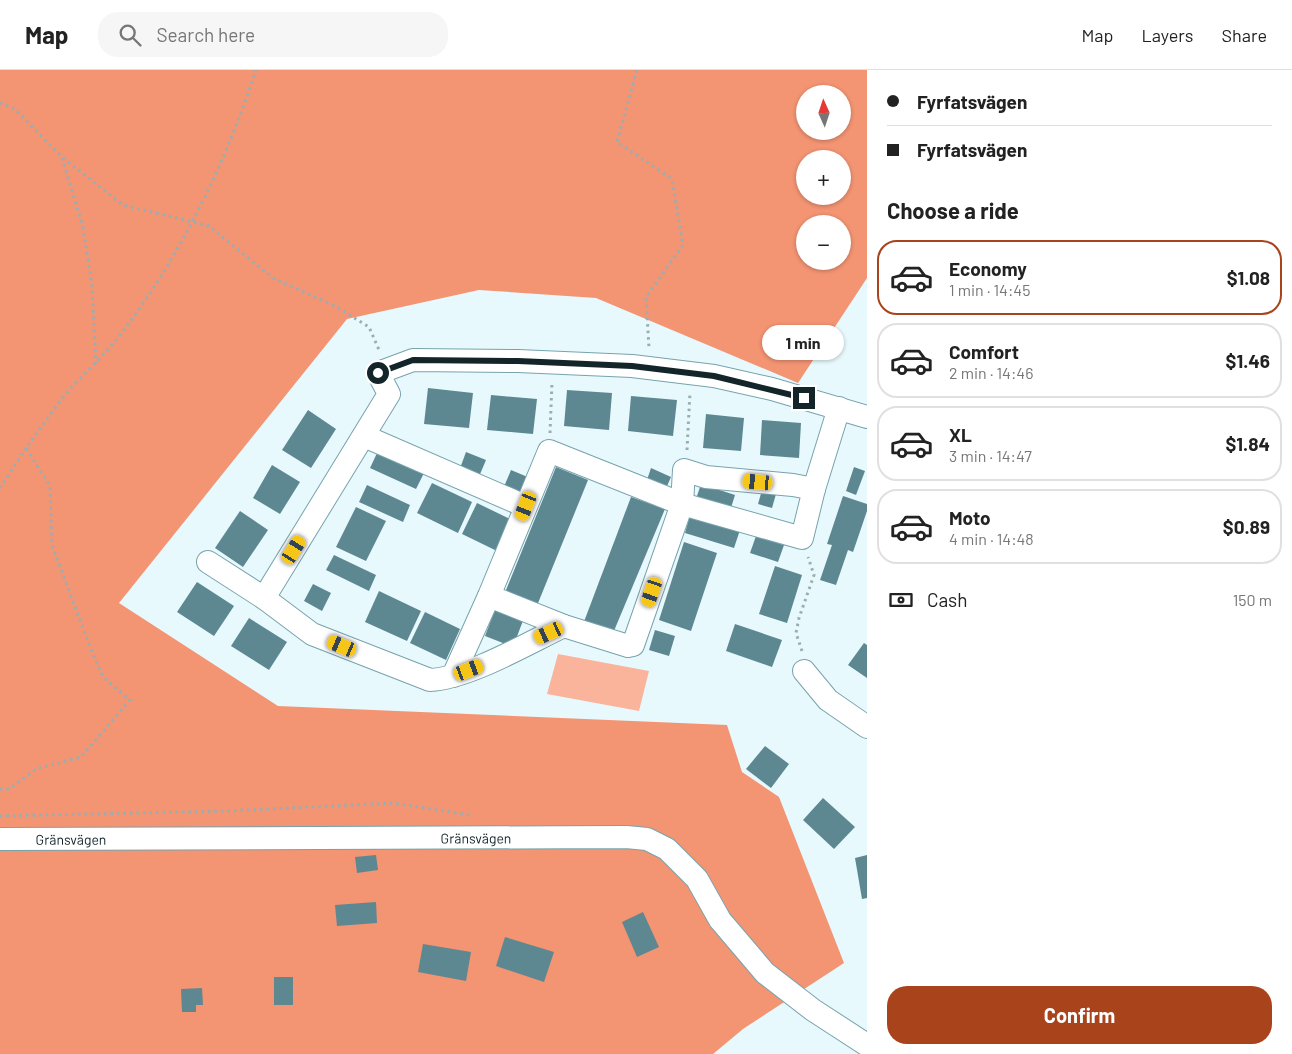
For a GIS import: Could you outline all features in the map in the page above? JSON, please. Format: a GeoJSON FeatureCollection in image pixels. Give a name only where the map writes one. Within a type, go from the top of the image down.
{"type":"FeatureCollection","features":[{"type":"Feature","properties":{"kind":"street"},"geometry":{"type":"LineString","coordinates":[[264,598],[389,394],[378,373],[413,360],[632,366],[691,373],[772,389],[867,417]]}},
{"type":"Feature","properties":{"kind":"street"},"geometry":{"type":"LineString","coordinates":[[453,676],[489,596],[549,451],[682,504],[802,538],[814,489],[839,408]]}},
{"type":"Feature","properties":{"kind":"street"},"geometry":{"type":"LineString","coordinates":[[364,436],[526,506]]}},
{"type":"Feature","properties":{"kind":"street"},"geometry":{"type":"LineString","coordinates":[[489,596],[564,626],[628,646],[633,645],[682,504],[684,470],[706,477],[793,485],[814,489]]}},
{"type":"Feature","properties":{"kind":"street"},"geometry":{"type":"LineString","coordinates":[[208,562],[264,598],[312,634],[430,680],[453,676],[486,664],[564,626]]}},
{"type":"Feature","properties":{"kind":"street"},"geometry":{"type":"LineString","coordinates":[[804,671],[828,700],[867,726]]}},
{"type":"Feature","properties":{"kind":"street","name":"Gränsvägen"},"geometry":{"type":"LineString","coordinates":[[0,840],[617,837],[647,839],[667,849],[696,878],[720,920],[765,973],[813,1010],[867,1045]]}},
{"type":"Feature","properties":{"kind":"path"},"geometry":{"type":"LineString","coordinates":[[0,488],[26,448],[70,389],[96,364],[160,279],[192,222],[227,149],[256,70]]}},
{"type":"Feature","properties":{"kind":"path"},"geometry":{"type":"LineString","coordinates":[[637,70],[618,142],[672,179],[682,245],[646,296],[650,368]]}},
{"type":"Feature","properties":{"kind":"path"},"geometry":{"type":"LineString","coordinates":[[0,103],[15,109],[62,157],[123,205],[209,226],[273,278],[334,306],[369,327],[382,357],[378,373]]}},
{"type":"Feature","properties":{"kind":"path"},"geometry":{"type":"LineString","coordinates":[[62,157],[83,227],[92,285],[96,364]]}},
{"type":"Feature","properties":{"kind":"path"},"geometry":{"type":"LineString","coordinates":[[549,451],[553,363]]}},
{"type":"Feature","properties":{"kind":"path"},"geometry":{"type":"LineString","coordinates":[[684,470],[686,466],[691,373]]}},
{"type":"Feature","properties":{"kind":"path"},"geometry":{"type":"LineString","coordinates":[[0,788],[10,789],[36,769],[81,758],[130,700],[103,677],[90,647],[52,545],[50,486],[26,448]]}},
{"type":"Feature","properties":{"kind":"path"},"geometry":{"type":"LineString","coordinates":[[802,538],[814,575],[799,618],[796,633],[805,660],[804,671]]}},
{"type":"Feature","properties":{"kind":"path"},"geometry":{"type":"LineString","coordinates":[[0,816],[226,811],[394,804],[472,816]]}},
{"type":"Feature","properties":{"kind":"shaded area"},"geometry":{"type":"Polygon","coordinates":[[[0,70],[867,70],[867,278],[798,383],[596,298],[479,290],[347,319],[119,603],[278,706],[727,725],[742,772],[779,797],[844,963],[743,1029],[713,1054],[0,1054],[0,70]]]}},
{"type":"Feature","properties":{"kind":"shaded area"},"geometry":{"type":"Polygon","coordinates":[[[558,654],[649,671],[639,711],[547,694],[558,654]]]}},
{"type":"Feature","properties":{"kind":"building"},"geometry":{"type":"Polygon","coordinates":[[[428,388],[473,393],[469,428],[424,424],[428,388]]]}},
{"type":"Feature","properties":{"kind":"building"},"geometry":{"type":"Polygon","coordinates":[[[567,390],[612,393],[609,430],[564,426],[567,390]]]}},
{"type":"Feature","properties":{"kind":"building"},"geometry":{"type":"Polygon","coordinates":[[[491,395],[537,399],[533,434],[487,430],[491,395]]]}},
{"type":"Feature","properties":{"kind":"building"},"geometry":{"type":"Polygon","coordinates":[[[631,396],[677,400],[673,436],[628,431],[631,396]]]}},
{"type":"Feature","properties":{"kind":"building"},"geometry":{"type":"Polygon","coordinates":[[[308,410],[336,429],[311,468],[282,450],[308,410]]]}},
{"type":"Feature","properties":{"kind":"building"},"geometry":{"type":"Polygon","coordinates":[[[706,414],[744,418],[741,451],[703,448],[706,414]]]}},
{"type":"Feature","properties":{"kind":"building"},"geometry":{"type":"Polygon","coordinates":[[[762,420],[801,423],[799,458],[760,455],[762,420]]]}},
{"type":"Feature","properties":{"kind":"building"},"geometry":{"type":"Polygon","coordinates":[[[378,451],[424,473],[416,489],[370,468],[378,451]]]}},
{"type":"Feature","properties":{"kind":"building"},"geometry":{"type":"Polygon","coordinates":[[[466,452],[486,460],[478,479],[459,471],[466,452]]]}},
{"type":"Feature","properties":{"kind":"building"},"geometry":{"type":"Polygon","coordinates":[[[272,465],[300,482],[280,514],[253,498],[272,465]]]}},
{"type":"Feature","properties":{"kind":"building"},"geometry":{"type":"Polygon","coordinates":[[[556,467],[588,480],[536,608],[504,595],[556,467]]]}},
{"type":"Feature","properties":{"kind":"building"},"geometry":{"type":"Polygon","coordinates":[[[854,467],[865,471],[856,495],[846,491],[854,467]]]}},
{"type":"Feature","properties":{"kind":"building"},"geometry":{"type":"Polygon","coordinates":[[[651,468],[671,477],[664,493],[645,486],[651,468]]]}},
{"type":"Feature","properties":{"kind":"building"},"geometry":{"type":"Polygon","coordinates":[[[511,470],[530,478],[522,497],[503,489],[511,470]]]}},
{"type":"Feature","properties":{"kind":"building"},"geometry":{"type":"Polygon","coordinates":[[[432,483],[472,502],[458,533],[417,513],[432,483]]]}},
{"type":"Feature","properties":{"kind":"building"},"geometry":{"type":"Polygon","coordinates":[[[701,484],[735,495],[730,511],[696,499],[701,484]]]}},
{"type":"Feature","properties":{"kind":"building"},"geometry":{"type":"Polygon","coordinates":[[[367,485],[410,505],[403,522],[359,502],[367,485]]]}},
{"type":"Feature","properties":{"kind":"building"},"geometry":{"type":"Polygon","coordinates":[[[762,490],[776,494],[772,508],[758,504],[762,490]]]}},
{"type":"Feature","properties":{"kind":"building"},"geometry":{"type":"Polygon","coordinates":[[[843,496],[867,504],[867,511],[853,552],[848,550],[836,585],[820,580],[832,545],[827,544],[843,496]]]}},
{"type":"Feature","properties":{"kind":"building"},"geometry":{"type":"Polygon","coordinates":[[[631,497],[665,509],[611,638],[582,627],[631,497]]]}},
{"type":"Feature","properties":{"kind":"building"},"geometry":{"type":"Polygon","coordinates":[[[477,503],[512,520],[497,551],[462,534],[477,503]]]}},
{"type":"Feature","properties":{"kind":"building"},"geometry":{"type":"Polygon","coordinates":[[[356,507],[386,521],[366,561],[336,547],[356,507]]]}},
{"type":"Feature","properties":{"kind":"building"},"geometry":{"type":"Polygon","coordinates":[[[240,511],[268,530],[243,567],[215,548],[240,511]]]}},
{"type":"Feature","properties":{"kind":"building"},"geometry":{"type":"Polygon","coordinates":[[[690,515],[740,530],[734,548],[685,533],[690,515]]]}},
{"type":"Feature","properties":{"kind":"building"},"geometry":{"type":"Polygon","coordinates":[[[756,536],[784,545],[778,562],[750,553],[756,536]]]}},
{"type":"Feature","properties":{"kind":"building"},"geometry":{"type":"Polygon","coordinates":[[[684,542],[717,553],[691,631],[659,620],[684,542]]]}},
{"type":"Feature","properties":{"kind":"building"},"geometry":{"type":"Polygon","coordinates":[[[334,555],[376,575],[369,591],[326,570],[334,555]]]}},
{"type":"Feature","properties":{"kind":"building"},"geometry":{"type":"Polygon","coordinates":[[[775,566],[802,575],[787,623],[759,614],[775,566]]]}},
{"type":"Feature","properties":{"kind":"building"},"geometry":{"type":"Polygon","coordinates":[[[197,582],[234,606],[214,636],[177,612],[197,582]]]}},
{"type":"Feature","properties":{"kind":"building"},"geometry":{"type":"Polygon","coordinates":[[[313,584],[331,593],[322,611],[304,601],[313,584]]]}},
{"type":"Feature","properties":{"kind":"building"},"geometry":{"type":"Polygon","coordinates":[[[379,591],[421,611],[407,641],[365,622],[379,591]]]}},
{"type":"Feature","properties":{"kind":"building"},"geometry":{"type":"Polygon","coordinates":[[[496,607],[524,618],[513,647],[485,636],[496,607]]]}},
{"type":"Feature","properties":{"kind":"building"},"geometry":{"type":"Polygon","coordinates":[[[425,612],[460,629],[446,660],[410,643],[425,612]]]}},
{"type":"Feature","properties":{"kind":"building"},"geometry":{"type":"Polygon","coordinates":[[[249,618],[287,642],[269,670],[231,646],[249,618]]]}},
{"type":"Feature","properties":{"kind":"building"},"geometry":{"type":"Polygon","coordinates":[[[735,624],[782,640],[772,667],[726,651],[735,624]]]}},
{"type":"Feature","properties":{"kind":"building"},"geometry":{"type":"Polygon","coordinates":[[[655,630],[675,636],[669,656],[649,650],[655,630]]]}},
{"type":"Feature","properties":{"kind":"building"},"geometry":{"type":"Polygon","coordinates":[[[864,643],[867,645],[867,678],[848,665],[864,643]]]}},
{"type":"Feature","properties":{"kind":"building"},"geometry":{"type":"Polygon","coordinates":[[[765,746],[789,764],[771,788],[746,769],[765,746]]]}},
{"type":"Feature","properties":{"kind":"building"},"geometry":{"type":"Polygon","coordinates":[[[823,798],[855,827],[834,849],[803,820],[823,798]]]}},
{"type":"Feature","properties":{"kind":"building"},"geometry":{"type":"Polygon","coordinates":[[[376,855],[378,870],[357,873],[355,857],[376,855]]]}},
{"type":"Feature","properties":{"kind":"building"},"geometry":{"type":"Polygon","coordinates":[[[867,855],[867,898],[862,899],[855,858],[867,855]]]}},
{"type":"Feature","properties":{"kind":"building"},"geometry":{"type":"Polygon","coordinates":[[[376,902],[377,923],[337,926],[335,905],[376,902]]]}},
{"type":"Feature","properties":{"kind":"building"},"geometry":{"type":"Polygon","coordinates":[[[643,912],[659,947],[637,957],[622,922],[643,912]]]}},
{"type":"Feature","properties":{"kind":"building"},"geometry":{"type":"Polygon","coordinates":[[[505,937],[554,952],[544,982],[496,966],[505,937]]]}},
{"type":"Feature","properties":{"kind":"building"},"geometry":{"type":"Polygon","coordinates":[[[423,944],[471,952],[466,981],[418,972],[423,944]]]}},
{"type":"Feature","properties":{"kind":"building"},"geometry":{"type":"Polygon","coordinates":[[[274,977],[293,977],[293,1005],[274,1005],[274,977]]]}},
{"type":"Feature","properties":{"kind":"building"},"geometry":{"type":"Polygon","coordinates":[[[202,988],[203,1005],[196,1005],[196,1012],[182,1012],[181,989],[202,988]]]}},
{"type":"Feature","properties":{"kind":"route"},"geometry":{"type":"LineString","coordinates":[[378,373],[413,360],[518,361],[632,366],[714,376],[804,398]]}}]}
